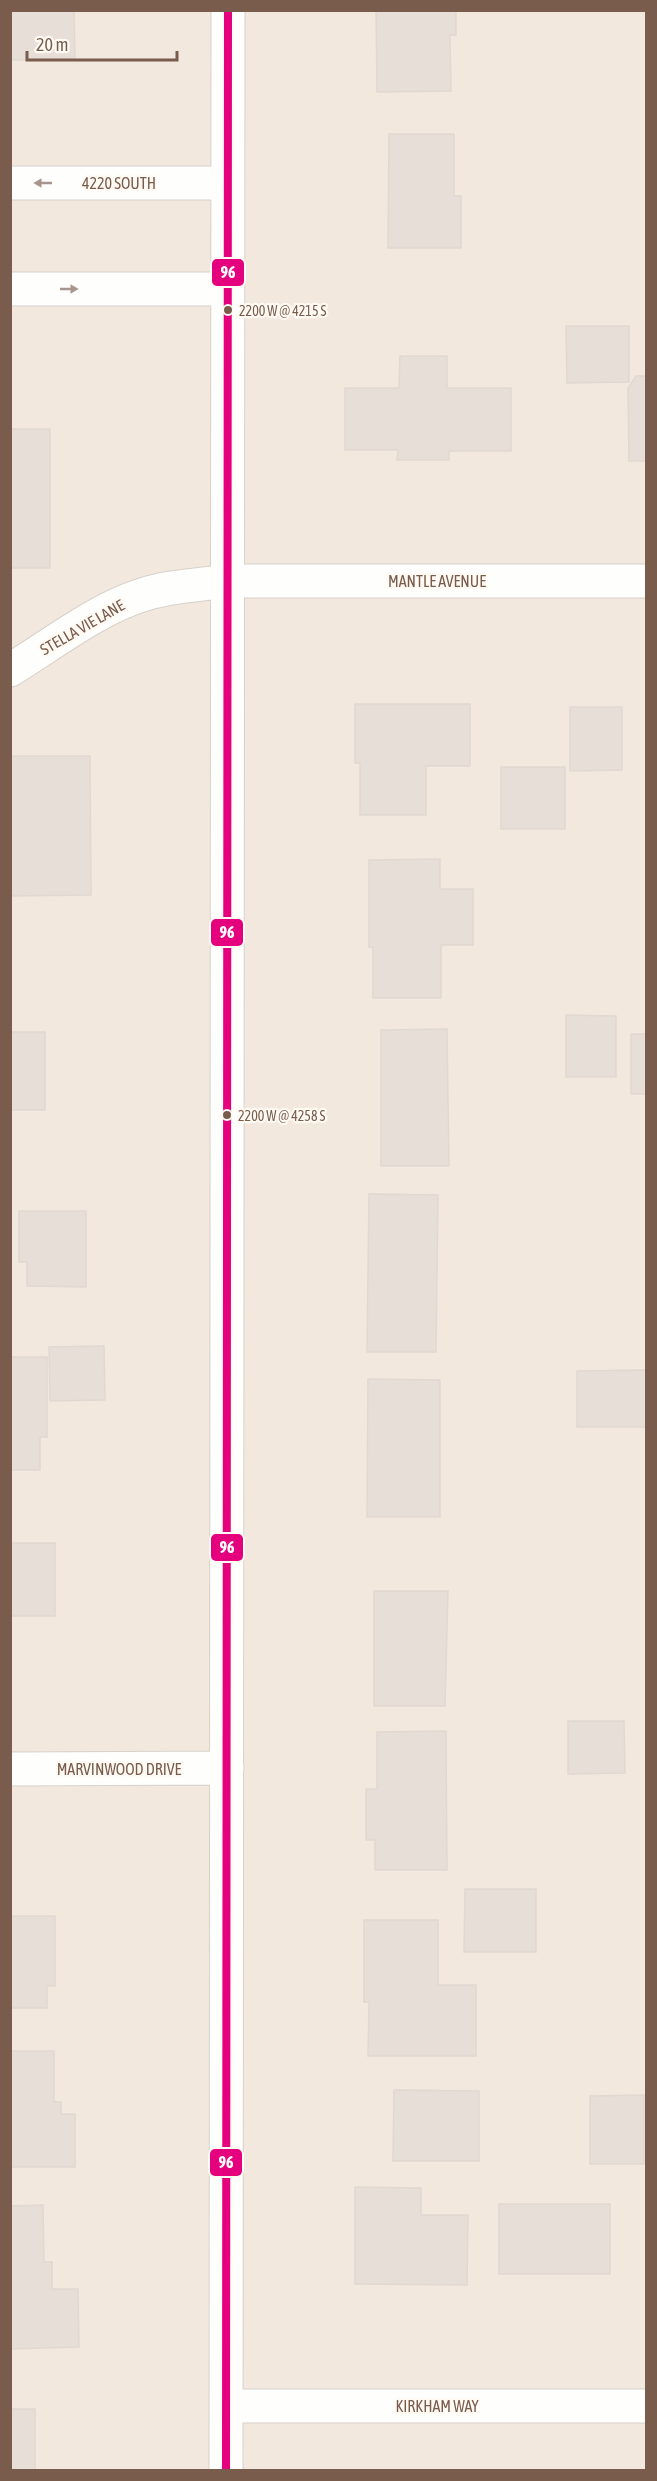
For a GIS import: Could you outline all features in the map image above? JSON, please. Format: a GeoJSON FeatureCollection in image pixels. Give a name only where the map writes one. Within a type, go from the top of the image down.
{"type":"FeatureCollection","features":[{"type":"Feature","properties":{"kind":"street"},"geometry":{"type":"LineString","coordinates":[[226,2470],[228,10]]}},
{"type":"Feature","properties":{"kind":"street","name":"4220 SOUTH"},"geometry":{"type":"LineString","coordinates":[[10,183],[228,183]]}},
{"type":"Feature","properties":{"kind":"street"},"geometry":{"type":"LineString","coordinates":[[10,289],[227,289]]}},
{"type":"Feature","properties":{"kind":"street","name":"MANTLE AVENUE"},"geometry":{"type":"LineString","coordinates":[[228,581],[646,581]]}},
{"type":"Feature","properties":{"kind":"street","name":"STELLA VIE LANE"},"geometry":{"type":"LineString","coordinates":[[10,670],[114,606],[132,598],[161,590],[228,581]]}},
{"type":"Feature","properties":{"kind":"street","name":"MARVINWOOD DRIVE"},"geometry":{"type":"LineString","coordinates":[[10,1769],[227,1768]]}},
{"type":"Feature","properties":{"kind":"street","name":"KIRKHAM WAY"},"geometry":{"type":"LineString","coordinates":[[227,2406],[646,2406]]}},
{"type":"Feature","properties":{"kind":"shaded area"},"geometry":{"type":"Polygon","coordinates":[[[11,11],[646,11],[646,2470],[11,2470],[11,11]]]}},
{"type":"Feature","properties":{"kind":"building"},"geometry":{"type":"Polygon","coordinates":[[[10,10],[74,10],[75,59],[10,60],[10,10]]]}},
{"type":"Feature","properties":{"kind":"building"},"geometry":{"type":"Polygon","coordinates":[[[376,10],[456,10],[456,35],[450,35],[451,91],[377,92],[376,10]]]}},
{"type":"Feature","properties":{"kind":"building"},"geometry":{"type":"Polygon","coordinates":[[[389,134],[454,134],[454,196],[461,196],[461,248],[388,248],[389,134]]]}},
{"type":"Feature","properties":{"kind":"building"},"geometry":{"type":"Polygon","coordinates":[[[566,326],[629,326],[629,382],[567,383],[566,326]]]}},
{"type":"Feature","properties":{"kind":"building"},"geometry":{"type":"Polygon","coordinates":[[[400,356],[447,356],[447,388],[511,388],[511,451],[449,451],[449,460],[397,460],[398,450],[345,450],[345,388],[399,388],[400,356]]]}},
{"type":"Feature","properties":{"kind":"building"},"geometry":{"type":"Polygon","coordinates":[[[636,376],[646,376],[646,461],[629,461],[628,388],[636,376]]]}},
{"type":"Feature","properties":{"kind":"building"},"geometry":{"type":"Polygon","coordinates":[[[10,429],[50,429],[50,568],[10,568],[10,429]]]}},
{"type":"Feature","properties":{"kind":"building"},"geometry":{"type":"Polygon","coordinates":[[[355,704],[470,704],[470,766],[426,766],[426,815],[360,815],[360,763],[355,763],[355,704]]]}},
{"type":"Feature","properties":{"kind":"building"},"geometry":{"type":"Polygon","coordinates":[[[570,707],[622,707],[622,770],[570,771],[570,707]]]}},
{"type":"Feature","properties":{"kind":"building"},"geometry":{"type":"Polygon","coordinates":[[[10,756],[90,756],[91,895],[10,896],[10,756]]]}},
{"type":"Feature","properties":{"kind":"building"},"geometry":{"type":"Polygon","coordinates":[[[501,767],[565,767],[565,829],[501,829],[501,767]]]}},
{"type":"Feature","properties":{"kind":"building"},"geometry":{"type":"Polygon","coordinates":[[[440,859],[440,889],[473,889],[473,945],[441,945],[441,998],[373,998],[373,947],[369,947],[369,860],[440,859]]]}},
{"type":"Feature","properties":{"kind":"building"},"geometry":{"type":"Polygon","coordinates":[[[566,1015],[616,1016],[616,1077],[566,1077],[566,1015]]]}},
{"type":"Feature","properties":{"kind":"building"},"geometry":{"type":"Polygon","coordinates":[[[447,1029],[449,1166],[381,1166],[381,1030],[447,1029]]]}},
{"type":"Feature","properties":{"kind":"building"},"geometry":{"type":"Polygon","coordinates":[[[10,1032],[45,1032],[45,1110],[10,1110],[10,1032]]]}},
{"type":"Feature","properties":{"kind":"building"},"geometry":{"type":"Polygon","coordinates":[[[631,1034],[646,1034],[646,1094],[631,1094],[631,1034]]]}},
{"type":"Feature","properties":{"kind":"building"},"geometry":{"type":"Polygon","coordinates":[[[369,1194],[438,1195],[436,1352],[367,1352],[369,1194]]]}},
{"type":"Feature","properties":{"kind":"building"},"geometry":{"type":"Polygon","coordinates":[[[19,1211],[86,1211],[86,1287],[27,1286],[27,1262],[19,1262],[19,1211]]]}},
{"type":"Feature","properties":{"kind":"building"},"geometry":{"type":"Polygon","coordinates":[[[104,1346],[105,1400],[50,1401],[49,1347],[104,1346]]]}},
{"type":"Feature","properties":{"kind":"building"},"geometry":{"type":"Polygon","coordinates":[[[10,1357],[47,1357],[47,1437],[40,1437],[40,1470],[10,1470],[10,1357]]]}},
{"type":"Feature","properties":{"kind":"building"},"geometry":{"type":"Polygon","coordinates":[[[646,1370],[646,1427],[577,1427],[577,1371],[646,1370]]]}},
{"type":"Feature","properties":{"kind":"building"},"geometry":{"type":"Polygon","coordinates":[[[368,1379],[440,1380],[440,1517],[367,1517],[368,1379]]]}},
{"type":"Feature","properties":{"kind":"building"},"geometry":{"type":"Polygon","coordinates":[[[10,1543],[55,1543],[55,1616],[10,1616],[10,1543]]]}},
{"type":"Feature","properties":{"kind":"building"},"geometry":{"type":"Polygon","coordinates":[[[374,1591],[448,1591],[445,1706],[374,1706],[374,1591]]]}},
{"type":"Feature","properties":{"kind":"building"},"geometry":{"type":"Polygon","coordinates":[[[568,1721],[624,1721],[625,1773],[568,1774],[568,1721]]]}},
{"type":"Feature","properties":{"kind":"building"},"geometry":{"type":"Polygon","coordinates":[[[446,1731],[447,1870],[375,1870],[375,1840],[366,1840],[366,1789],[377,1789],[377,1732],[446,1731]]]}},
{"type":"Feature","properties":{"kind":"building"},"geometry":{"type":"Polygon","coordinates":[[[465,1889],[536,1889],[536,1952],[464,1952],[465,1889]]]}},
{"type":"Feature","properties":{"kind":"building"},"geometry":{"type":"Polygon","coordinates":[[[10,1916],[55,1916],[55,1986],[47,1986],[47,2008],[10,2008],[10,1916]]]}},
{"type":"Feature","properties":{"kind":"building"},"geometry":{"type":"Polygon","coordinates":[[[364,1920],[438,1920],[438,1985],[476,1985],[476,2056],[368,2056],[369,2002],[364,2002],[364,1920]]]}},
{"type":"Feature","properties":{"kind":"building"},"geometry":{"type":"Polygon","coordinates":[[[10,2051],[54,2051],[54,2102],[61,2102],[61,2114],[75,2114],[75,2167],[10,2167],[10,2051]]]}},
{"type":"Feature","properties":{"kind":"building"},"geometry":{"type":"Polygon","coordinates":[[[394,2090],[479,2091],[479,2161],[393,2161],[394,2090]]]}},
{"type":"Feature","properties":{"kind":"building"},"geometry":{"type":"Polygon","coordinates":[[[644,2095],[644,2164],[590,2164],[590,2096],[644,2095]]]}},
{"type":"Feature","properties":{"kind":"building"},"geometry":{"type":"Polygon","coordinates":[[[355,2187],[421,2188],[421,2215],[468,2215],[467,2285],[355,2284],[355,2187]]]}},
{"type":"Feature","properties":{"kind":"building"},"geometry":{"type":"Polygon","coordinates":[[[499,2204],[610,2204],[610,2274],[499,2274],[499,2204]]]}},
{"type":"Feature","properties":{"kind":"building"},"geometry":{"type":"Polygon","coordinates":[[[43,2205],[44,2262],[52,2262],[52,2289],[78,2289],[79,2347],[10,2349],[10,2206],[43,2205]]]}},
{"type":"Feature","properties":{"kind":"building"},"geometry":{"type":"Polygon","coordinates":[[[10,2409],[35,2409],[35,2470],[10,2470],[10,2409]]]}},
{"type":"Feature","properties":{"kind":"transit line","name":"96"},"geometry":{"type":"LineString","coordinates":[[226,2470],[228,10]]}},
{"type":"Feature","properties":{"kind":"place","name":"2200 W @ 4215 S"},"geometry":{"type":"Point","coordinates":[228,310]}},
{"type":"Feature","properties":{"kind":"place","name":"2200 W @ 4258 S"},"geometry":{"type":"Point","coordinates":[227,1115]}}]}
